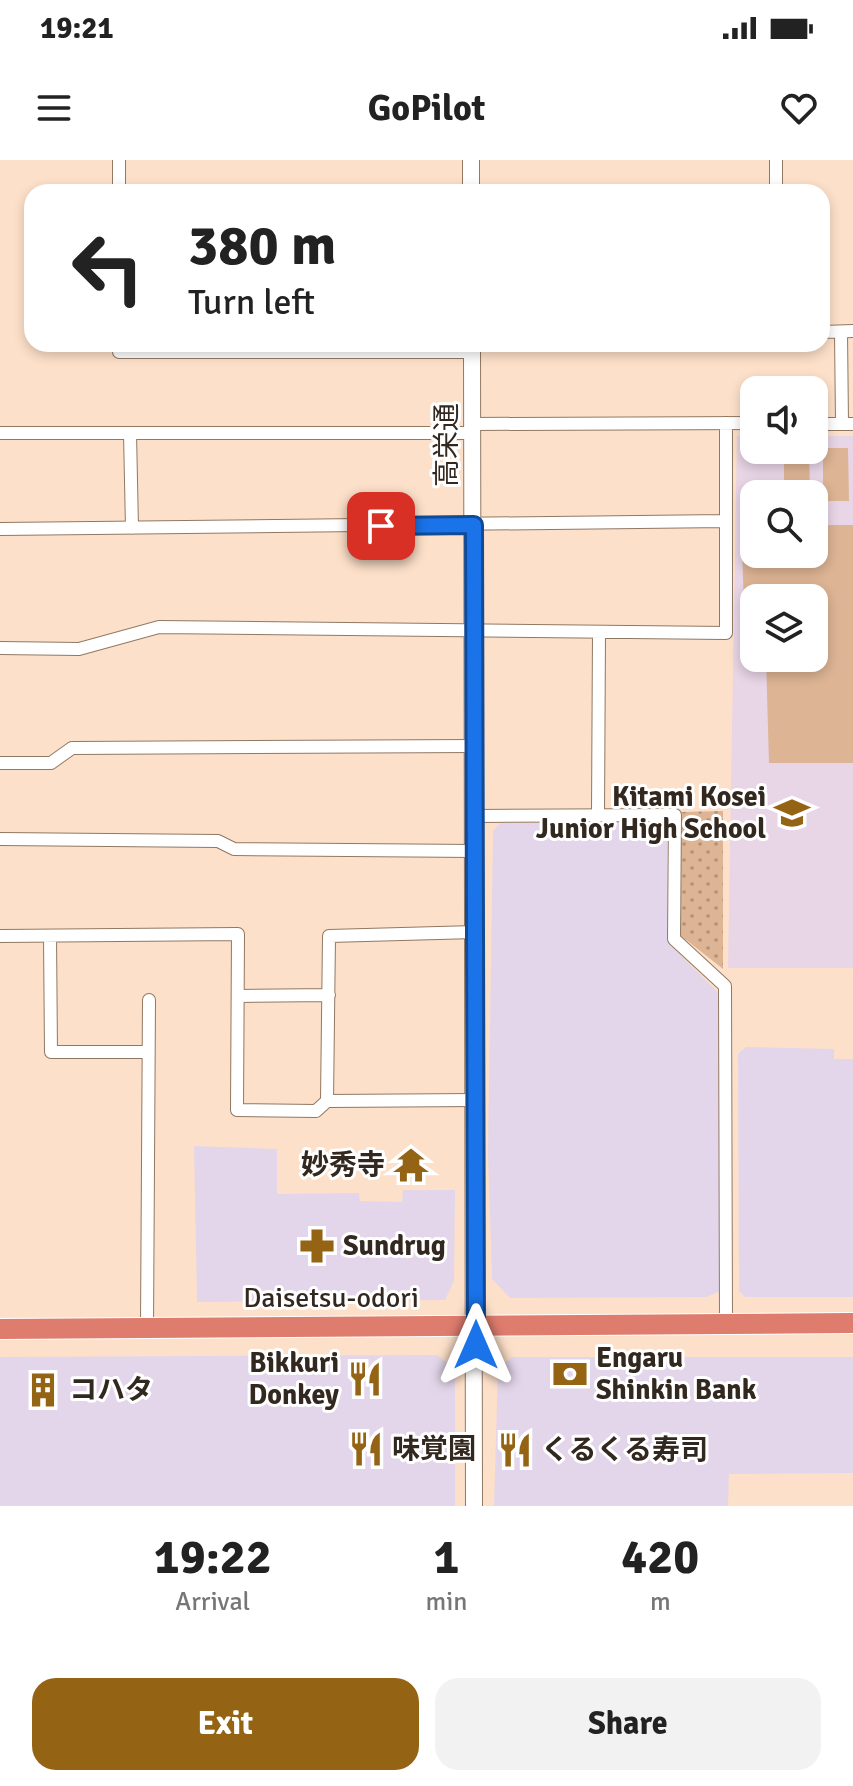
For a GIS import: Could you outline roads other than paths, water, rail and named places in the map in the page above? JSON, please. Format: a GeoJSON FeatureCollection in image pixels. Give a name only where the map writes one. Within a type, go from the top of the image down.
{"type":"FeatureCollection","features":[{"type":"Feature","properties":{"kind":"highway","name":"Daisetsu-odori"},"geometry":{"type":"LineString","coordinates":[[0,1329],[853,1323]]}},
{"type":"Feature","properties":{"kind":"street"},"geometry":{"type":"LineString","coordinates":[[119,160],[119,184]]}},
{"type":"Feature","properties":{"kind":"street"},"geometry":{"type":"LineString","coordinates":[[471,160],[471,184]]}},
{"type":"Feature","properties":{"kind":"street"},"geometry":{"type":"LineString","coordinates":[[776,160],[776,184]]}},
{"type":"Feature","properties":{"kind":"street"},"geometry":{"type":"LineString","coordinates":[[847,332],[848,424]]}},
{"type":"Feature","properties":{"kind":"street","name":"高栄通"},"geometry":{"type":"LineString","coordinates":[[472,352],[477,1326],[474,1506]]}},
{"type":"Feature","properties":{"kind":"street"},"geometry":{"type":"LineString","coordinates":[[0,648],[79,649],[159,627],[726,633],[726,423]]}},
{"type":"Feature","properties":{"kind":"street"},"geometry":{"type":"LineString","coordinates":[[0,433],[740,423]]}},
{"type":"Feature","properties":{"kind":"street"},"geometry":{"type":"LineString","coordinates":[[130,433],[132,528]]}},
{"type":"Feature","properties":{"kind":"street"},"geometry":{"type":"LineString","coordinates":[[0,529],[725,521]]}},
{"type":"Feature","properties":{"kind":"street"},"geometry":{"type":"LineString","coordinates":[[598,815],[599,633]]}},
{"type":"Feature","properties":{"kind":"street"},"geometry":{"type":"LineString","coordinates":[[0,763],[51,763],[72,748],[474,746]]}},
{"type":"Feature","properties":{"kind":"street"},"geometry":{"type":"LineString","coordinates":[[474,816],[675,815],[674,939],[725,986],[726,1322]]}},
{"type":"Feature","properties":{"kind":"street"},"geometry":{"type":"LineString","coordinates":[[0,839],[218,841],[234,849],[475,851]]}},
{"type":"Feature","properties":{"kind":"street"},"geometry":{"type":"LineString","coordinates":[[327,1101],[329,936],[475,932]]}},
{"type":"Feature","properties":{"kind":"street"},"geometry":{"type":"LineString","coordinates":[[0,936],[238,934],[237,1110],[316,1111],[327,1101],[476,1100]]}},
{"type":"Feature","properties":{"kind":"street"},"geometry":{"type":"LineString","coordinates":[[50,936],[51,1052],[148,1052]]}},
{"type":"Feature","properties":{"kind":"street"},"geometry":{"type":"LineString","coordinates":[[238,996],[329,995]]}},
{"type":"Feature","properties":{"kind":"street"},"geometry":{"type":"LineString","coordinates":[[147,1326],[149,1000]]}},
{"type":"Feature","properties":{"kind":"place","name":"Kitami Kosei Junior High School"},"geometry":{"type":"Point","coordinates":[792,813]}},
{"type":"Feature","properties":{"kind":"place","name":"妙秀寺"},"geometry":{"type":"Point","coordinates":[411,1165]}},
{"type":"Feature","properties":{"kind":"place","name":"Sundrug"},"geometry":{"type":"Point","coordinates":[317,1246]}},
{"type":"Feature","properties":{"kind":"place","name":"Engaru Shinkin Bank"},"geometry":{"type":"Point","coordinates":[570,1374]}},
{"type":"Feature","properties":{"kind":"place","name":"Bikkuri Donkey"},"geometry":{"type":"Point","coordinates":[365,1379]}},
{"type":"Feature","properties":{"kind":"place","name":"コハタ"},"geometry":{"type":"Point","coordinates":[43,1390]}},
{"type":"Feature","properties":{"kind":"place","name":"味覚園"},"geometry":{"type":"Point","coordinates":[366,1449]}},
{"type":"Feature","properties":{"kind":"place","name":"くるくる寿司"},"geometry":{"type":"Point","coordinates":[515,1450]}}]}
